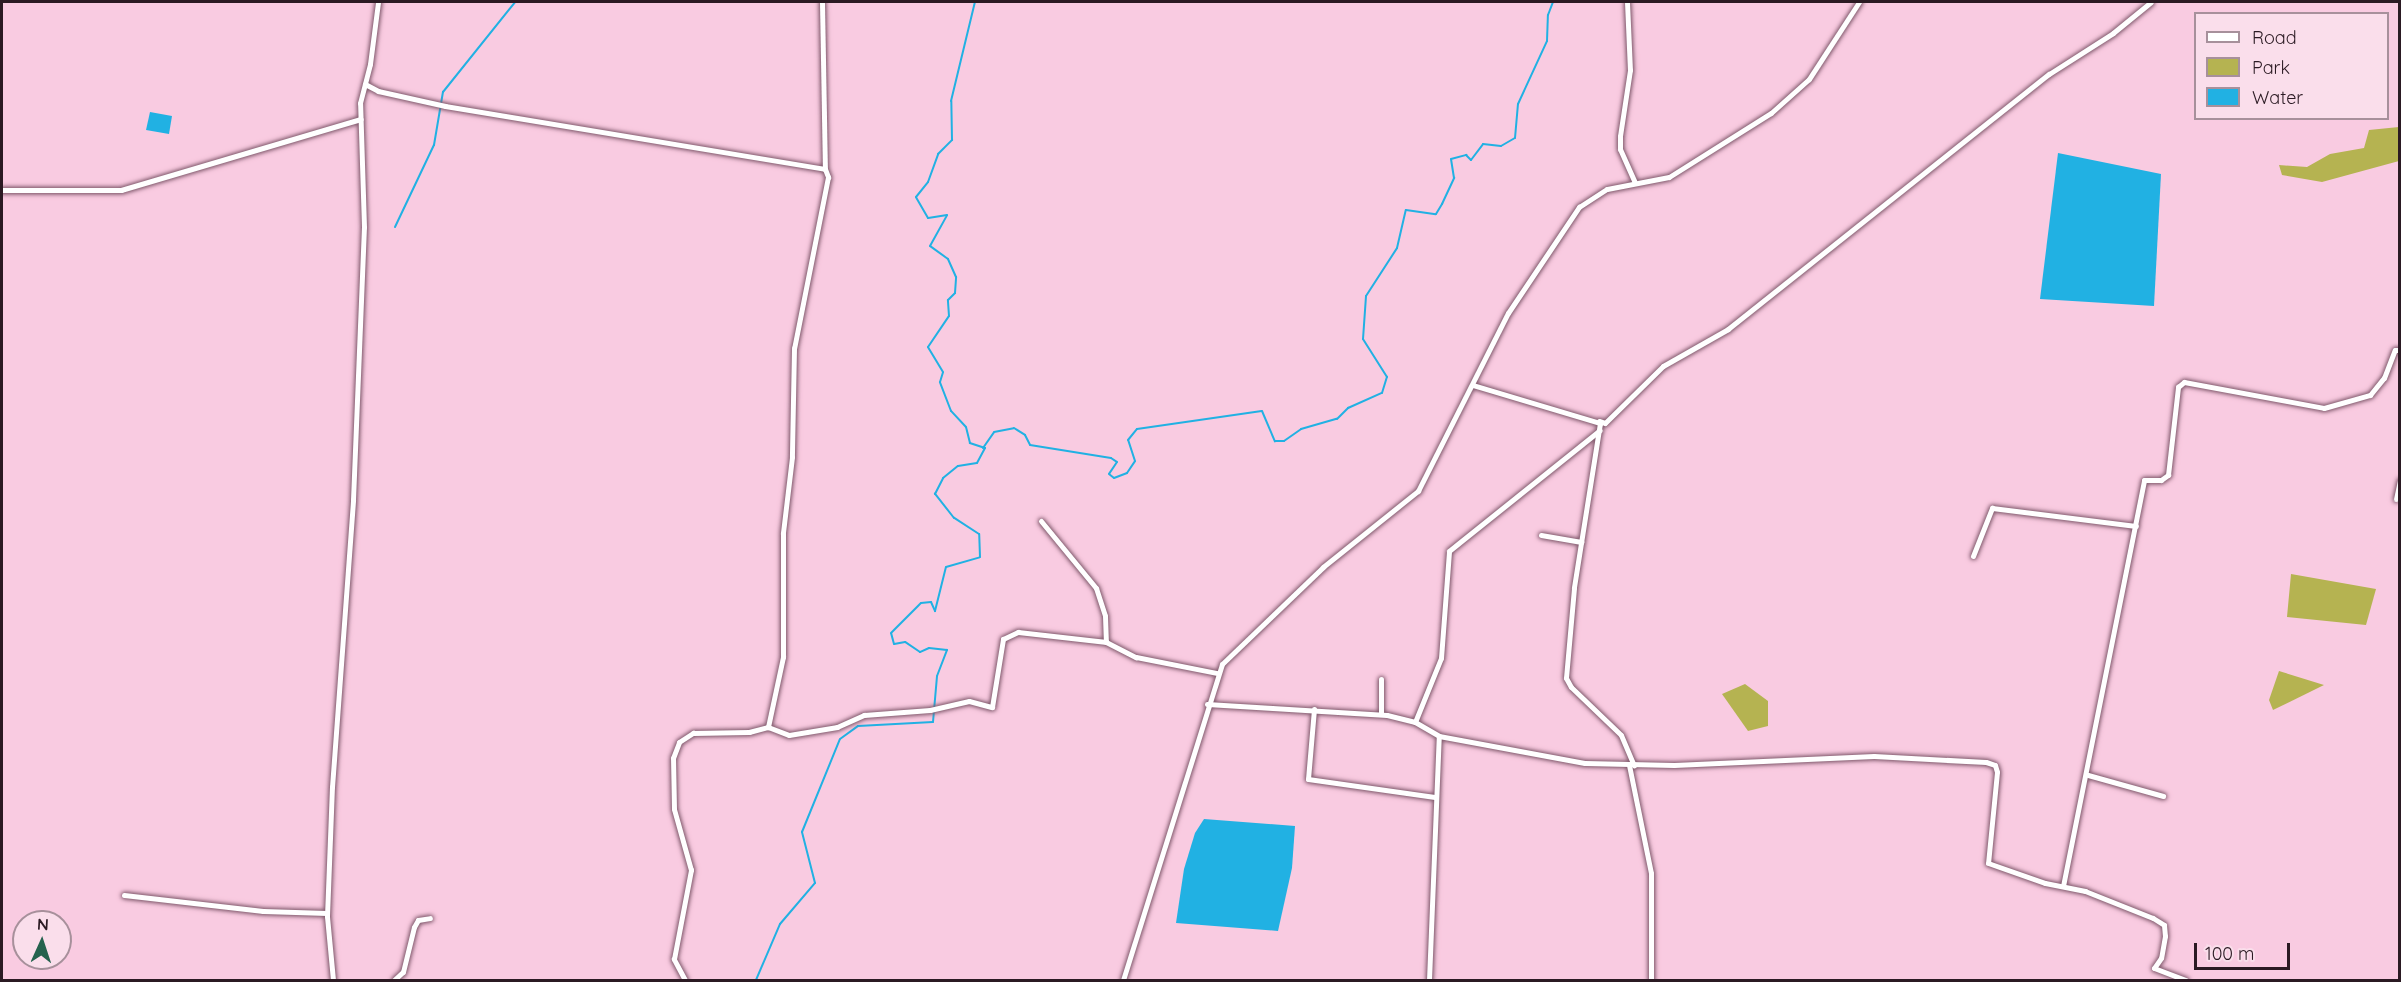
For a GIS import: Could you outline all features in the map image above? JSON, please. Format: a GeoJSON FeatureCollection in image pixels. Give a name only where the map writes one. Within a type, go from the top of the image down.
{"type":"FeatureCollection","features":[{"type":"Feature","properties":{"kind":"street"},"geometry":{"type":"LineString","coordinates":[[333,981],[327,913],[332,787],[353,500],[364,227],[361,119],[378,2]]}},
{"type":"Feature","properties":{"kind":"street"},"geometry":{"type":"LineString","coordinates":[[768,727],[783,657],[783,533],[792,457],[795,348],[828,177],[825,169],[822,2]]}},
{"type":"Feature","properties":{"kind":"street"},"geometry":{"type":"LineString","coordinates":[[1627,2],[1630,70],[1620,149],[1635,182]]}},
{"type":"Feature","properties":{"kind":"street"},"geometry":{"type":"LineString","coordinates":[[1124,981],[1217,673],[1247,636],[1323,567],[1418,491],[1508,313],[1579,207],[1607,189],[1669,177],[1770,113],[1809,79],[1859,2]]}},
{"type":"Feature","properties":{"kind":"street"},"geometry":{"type":"LineString","coordinates":[[1473,385],[1605,423],[1663,366],[1728,329],[2049,74],[2113,33],[2151,2]]}},
{"type":"Feature","properties":{"kind":"street"},"geometry":{"type":"LineString","coordinates":[[365,84],[378,91],[442,105],[825,169]]}},
{"type":"Feature","properties":{"kind":"street"},"geometry":{"type":"LineString","coordinates":[[2,190],[121,190],[361,119]]}},
{"type":"Feature","properties":{"kind":"street"},"geometry":{"type":"LineString","coordinates":[[2063,886],[2088,775],[2144,480],[2161,480],[2168,475],[2178,387],[2184,382],[2324,408],[2370,395],[2384,378],[2395,350],[2400,350]]}},
{"type":"Feature","properties":{"kind":"street"},"geometry":{"type":"LineString","coordinates":[[1599,421],[1600,430],[1567,642],[1566,678],[1570,687],[1621,735],[1631,765],[1651,873],[1651,981]]}},
{"type":"Feature","properties":{"kind":"street"},"geometry":{"type":"LineString","coordinates":[[1415,722],[1441,658],[1449,551],[1600,430]]}},
{"type":"Feature","properties":{"kind":"street"},"geometry":{"type":"LineString","coordinates":[[2396,499],[2400,480]]}},
{"type":"Feature","properties":{"kind":"street"},"geometry":{"type":"LineString","coordinates":[[1973,556],[1992,508],[2136,526]]}},
{"type":"Feature","properties":{"kind":"street"},"geometry":{"type":"LineString","coordinates":[[1041,521],[1096,588],[1105,616],[1106,642]]}},
{"type":"Feature","properties":{"kind":"street"},"geometry":{"type":"LineString","coordinates":[[1540,535],[1581,542]]}},
{"type":"Feature","properties":{"kind":"street"},"geometry":{"type":"LineString","coordinates":[[685,981],[674,959],[691,870],[674,809],[673,758],[680,742],[693,733],[748,732],[768,727],[789,735],[837,727],[864,716],[941,709],[969,701],[992,707],[1002,641],[1008,634],[1025,632],[1106,642],[1136,657],[1217,673]]}},
{"type":"Feature","properties":{"kind":"street"},"geometry":{"type":"LineString","coordinates":[[1381,679],[1381,714]]}},
{"type":"Feature","properties":{"kind":"street"},"geometry":{"type":"LineString","coordinates":[[1207,704],[1381,714],[1415,722],[1439,736],[1534,756],[1631,765],[1874,756],[1986,762],[1995,765],[1997,772],[1988,863],[2128,907],[2164,926],[2161,958],[2154,968],[2186,981]]}},
{"type":"Feature","properties":{"kind":"street"},"geometry":{"type":"LineString","coordinates":[[1314,709],[1308,779],[1435,798]]}},
{"type":"Feature","properties":{"kind":"street"},"geometry":{"type":"LineString","coordinates":[[1429,981],[1439,736]]}},
{"type":"Feature","properties":{"kind":"street"},"geometry":{"type":"LineString","coordinates":[[2088,775],[2163,796]]}},
{"type":"Feature","properties":{"kind":"street"},"geometry":{"type":"LineString","coordinates":[[124,895],[262,911],[327,913]]}},
{"type":"Feature","properties":{"kind":"street"},"geometry":{"type":"LineString","coordinates":[[394,981],[403,972],[414,927],[418,920],[430,918]]}},
{"type":"Feature","properties":{"kind":"green space"},"geometry":{"type":"Polygon","coordinates":[[[2399,127],[2399,161],[2322,182],[2282,175],[2279,165],[2307,167],[2330,154],[2364,148],[2369,130],[2399,127]]]}},
{"type":"Feature","properties":{"kind":"green space"},"geometry":{"type":"Polygon","coordinates":[[[2291,574],[2376,589],[2366,625],[2287,617],[2291,574]]]}},
{"type":"Feature","properties":{"kind":"green space"},"geometry":{"type":"Polygon","coordinates":[[[2279,671],[2324,685],[2273,710],[2269,700],[2279,671]]]}},
{"type":"Feature","properties":{"kind":"green space"},"geometry":{"type":"Polygon","coordinates":[[[1745,684],[1768,701],[1768,726],[1748,731],[1722,694],[1745,684]]]}},
{"type":"Feature","properties":{"kind":"water"},"geometry":{"type":"Polygon","coordinates":[[[150,112],[172,116],[169,134],[146,130],[150,112]]]}},
{"type":"Feature","properties":{"kind":"water"},"geometry":{"type":"Polygon","coordinates":[[[2058,153],[2161,174],[2154,306],[2040,299],[2058,153]]]}},
{"type":"Feature","properties":{"kind":"water"},"geometry":{"type":"Polygon","coordinates":[[[1204,819],[1295,826],[1292,868],[1278,931],[1176,923],[1184,869],[1195,833],[1204,819]]]}},
{"type":"Feature","properties":{"kind":"waterway"},"geometry":{"type":"LineString","coordinates":[[395,227],[434,145],[443,92],[515,2]]}},
{"type":"Feature","properties":{"kind":"waterway"},"geometry":{"type":"LineString","coordinates":[[756,980],[780,924],[815,883],[802,832],[840,739],[858,726],[933,722],[937,676],[947,650],[929,648],[920,652],[905,642],[894,644],[891,633],[921,603],[931,602],[935,611],[946,567],[980,557],[979,534],[954,518],[935,494],[943,478],[958,466],[977,463],[985,448],[970,443],[966,427],[951,411],[940,382],[943,372],[928,347],[949,316],[948,300],[955,293],[956,277],[948,259],[930,246],[947,215],[928,218],[916,197],[928,182],[938,154],[952,140],[951,101],[975,2]]}},
{"type":"Feature","properties":{"kind":"waterway"},"geometry":{"type":"LineString","coordinates":[[983,448],[994,432],[1014,428],[1025,435],[1030,445],[1111,458],[1117,462],[1109,474],[1114,478],[1127,473],[1135,461],[1128,440],[1137,429],[1262,411],[1275,441],[1284,441],[1301,429],[1337,419],[1348,408],[1382,393],[1387,377],[1363,339],[1366,296],[1397,248],[1406,210],[1436,214],[1454,178],[1451,159],[1466,155],[1471,160],[1483,144],[1501,146],[1515,138],[1518,104],[1547,41],[1548,15],[1553,2]]}}]}
